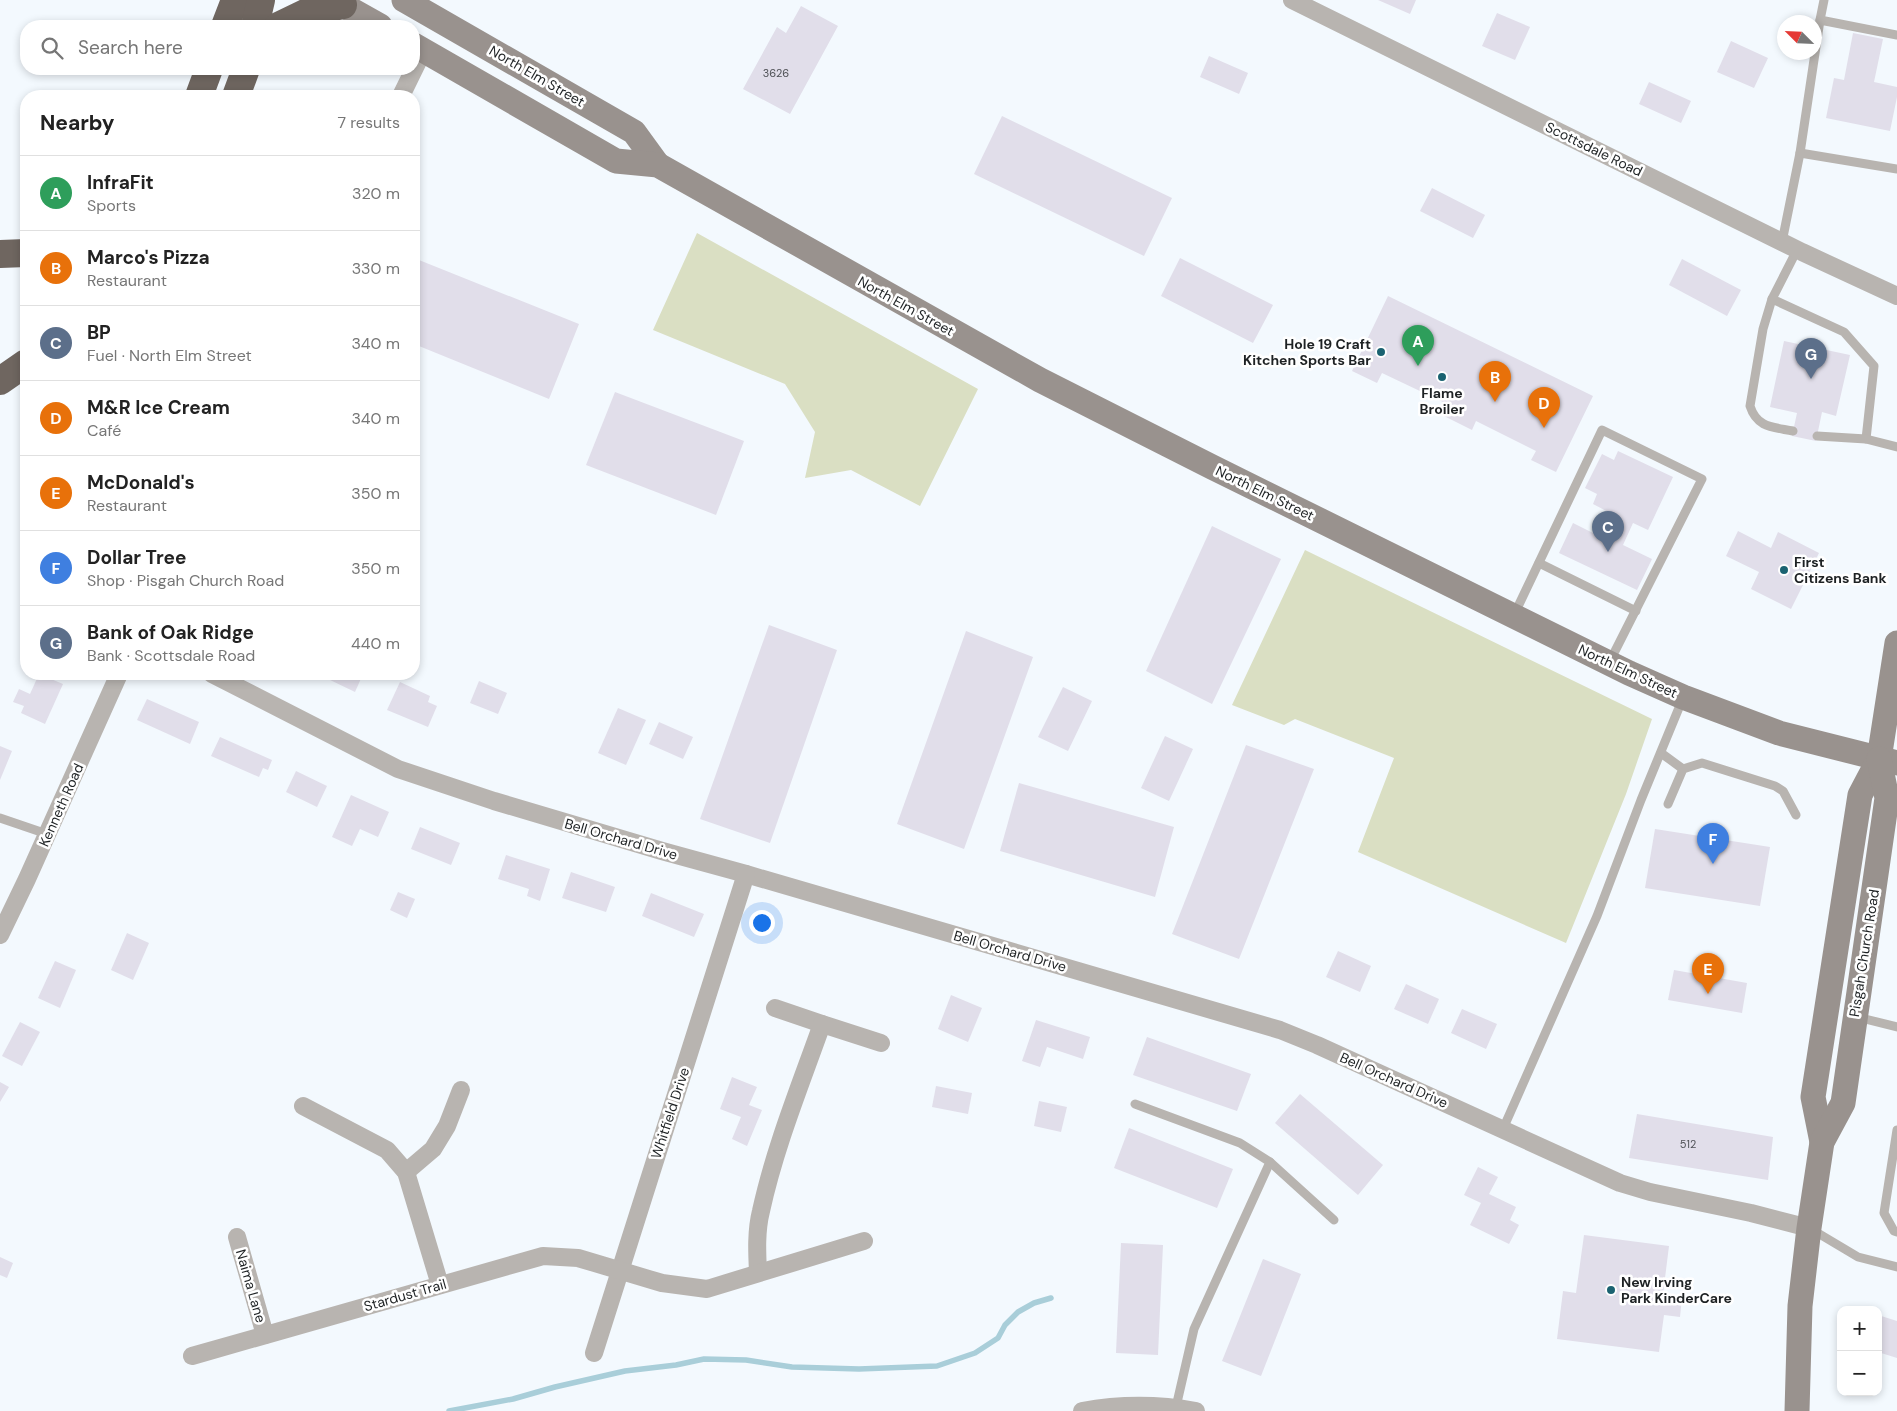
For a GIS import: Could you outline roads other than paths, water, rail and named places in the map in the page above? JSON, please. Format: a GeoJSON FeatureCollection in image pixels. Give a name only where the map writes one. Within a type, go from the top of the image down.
{"type":"FeatureCollection","features":[{"type":"Feature","properties":{"kind":"highway"},"geometry":{"type":"LineString","coordinates":[[227,20],[235,0]]}},
{"type":"Feature","properties":{"kind":"highway"},"geometry":{"type":"LineString","coordinates":[[256,20],[261,0]]}},
{"type":"Feature","properties":{"kind":"highway"},"geometry":{"type":"LineString","coordinates":[[290,20],[338,2]]}},
{"type":"Feature","properties":{"kind":"highway"},"geometry":{"type":"LineString","coordinates":[[201,90],[207,75]]}},
{"type":"Feature","properties":{"kind":"highway"},"geometry":{"type":"LineString","coordinates":[[238,90],[244,75]]}},
{"type":"Feature","properties":{"kind":"highway"},"geometry":{"type":"LineString","coordinates":[[0,254],[20,253]]}},
{"type":"Feature","properties":{"kind":"highway"},"geometry":{"type":"LineString","coordinates":[[0,381],[20,367]]}},
{"type":"Feature","properties":{"kind":"main road","name":"North Elm Street"},"geometry":{"type":"LineString","coordinates":[[404,0],[634,132],[658,165],[1040,380],[1609,664],[1683,697],[1779,733],[1888,761]]}},
{"type":"Feature","properties":{"kind":"main road"},"geometry":{"type":"LineString","coordinates":[[338,2],[370,20]]}},
{"type":"Feature","properties":{"kind":"main road","name":"North Elm Street"},"geometry":{"type":"LineString","coordinates":[[420,49],[616,162],[658,165]]}},
{"type":"Feature","properties":{"kind":"main road","name":"Pisgah Church Road"},"geometry":{"type":"LineString","coordinates":[[1797,1411],[1800,1306],[1809,1228],[1822,1142],[1842,1103],[1887,798],[1897,642]]}},
{"type":"Feature","properties":{"kind":"main road","name":"Pisgah Church Road"},"geometry":{"type":"LineString","coordinates":[[1822,1142],[1813,1097],[1860,795],[1888,761]]}},
{"type":"Feature","properties":{"kind":"street","name":"Scottsdale Road"},"geometry":{"type":"LineString","coordinates":[[1292,0],[1789,246],[1897,296]]}},
{"type":"Feature","properties":{"kind":"street"},"geometry":{"type":"LineString","coordinates":[[403,90],[409,75]]}},
{"type":"Feature","properties":{"kind":"street","name":"Kenneth Road"},"geometry":{"type":"LineString","coordinates":[[0,935],[48,834],[116,680]]}},
{"type":"Feature","properties":{"kind":"street","name":"Bell Orchard Drive"},"geometry":{"type":"LineString","coordinates":[[224,680],[398,769],[494,801],[662,851],[1280,1030],[1620,1183],[1650,1192],[1751,1212],[1809,1228]]}},
{"type":"Feature","properties":{"kind":"street","name":"Whitfield Drive"},"geometry":{"type":"LineString","coordinates":[[594,1353],[746,874]]}},
{"type":"Feature","properties":{"kind":"street"},"geometry":{"type":"LineString","coordinates":[[775,1008],[880,1043]]}},
{"type":"Feature","properties":{"kind":"street"},"geometry":{"type":"LineString","coordinates":[[758,1272],[757,1243],[761,1212],[779,1147],[822,1024]]}},
{"type":"Feature","properties":{"kind":"street"},"geometry":{"type":"LineString","coordinates":[[406,1172],[433,1149],[447,1126],[461,1090]]}},
{"type":"Feature","properties":{"kind":"street"},"geometry":{"type":"LineString","coordinates":[[303,1106],[387,1150],[406,1172],[440,1285]]}},
{"type":"Feature","properties":{"kind":"street","name":"Naima Lane"},"geometry":{"type":"LineString","coordinates":[[237,1237],[265,1335]]}},
{"type":"Feature","properties":{"kind":"street","name":"Stardust Trail"},"geometry":{"type":"LineString","coordinates":[[192,1356],[543,1256],[578,1258],[662,1283],[707,1289],[864,1241]]}},
{"type":"Feature","properties":{"kind":"street"},"geometry":{"type":"LineString","coordinates":[[1082,1411],[1110,1406],[1143,1405],[1176,1407],[1196,1411]]}},
{"type":"Feature","properties":{"kind":"lane"},"geometry":{"type":"LineString","coordinates":[[1821,15],[1824,0]]}},
{"type":"Feature","properties":{"kind":"lane"},"geometry":{"type":"LineString","coordinates":[[1822,20],[1897,35]]}},
{"type":"Feature","properties":{"kind":"lane"},"geometry":{"type":"LineString","coordinates":[[1793,431],[1767,426],[1754,417],[1750,406],[1762,336],[1789,246],[1814,60]]}},
{"type":"Feature","properties":{"kind":"lane"},"geometry":{"type":"LineString","coordinates":[[1800,153],[1897,169]]}},
{"type":"Feature","properties":{"kind":"lane"},"geometry":{"type":"LineString","coordinates":[[1772,299],[1844,332],[1874,366],[1866,439]]}},
{"type":"Feature","properties":{"kind":"lane"},"geometry":{"type":"LineString","coordinates":[[1514,616],[1602,430],[1702,479],[1609,664]]}},
{"type":"Feature","properties":{"kind":"lane"},"geometry":{"type":"LineString","coordinates":[[1817,436],[1866,439],[1897,447]]}},
{"type":"Feature","properties":{"kind":"lane"},"geometry":{"type":"LineString","coordinates":[[1539,562],[1636,611]]}},
{"type":"Feature","properties":{"kind":"lane"},"geometry":{"type":"LineString","coordinates":[[1503,1129],[1597,916],[1683,697]]}},
{"type":"Feature","properties":{"kind":"lane"},"geometry":{"type":"LineString","coordinates":[[1660,753],[1683,768],[1702,763],[1775,786],[1782,791],[1796,815]]}},
{"type":"Feature","properties":{"kind":"lane"},"geometry":{"type":"LineString","coordinates":[[1668,804],[1683,768]]}},
{"type":"Feature","properties":{"kind":"lane"},"geometry":{"type":"LineString","coordinates":[[0,818],[48,834]]}},
{"type":"Feature","properties":{"kind":"lane"},"geometry":{"type":"LineString","coordinates":[[1854,1017],[1897,1027]]}},
{"type":"Feature","properties":{"kind":"lane"},"geometry":{"type":"LineString","coordinates":[[1135,1104],[1240,1143],[1270,1162],[1334,1220]]}},
{"type":"Feature","properties":{"kind":"lane"},"geometry":{"type":"LineString","coordinates":[[1897,1130],[1893,1172],[1884,1213],[1894,1231],[1897,1232]]}},
{"type":"Feature","properties":{"kind":"lane"},"geometry":{"type":"LineString","coordinates":[[1176,1407],[1194,1329],[1270,1162]]}},
{"type":"Feature","properties":{"kind":"lane"},"geometry":{"type":"LineString","coordinates":[[1809,1228],[1858,1257],[1897,1268]]}},
{"type":"Feature","properties":{"kind":"waterway"},"geometry":{"type":"LineString","coordinates":[[449,1411],[513,1399],[625,1371],[676,1365],[704,1359],[746,1360],[792,1367],[859,1369],[937,1366],[975,1353],[998,1338],[1005,1325],[1018,1312],[1034,1303],[1051,1298]]}},
{"type":"Feature","properties":{"kind":"place","name":"Hole 19 Craft Kitchen Sports Bar"},"geometry":{"type":"Point","coordinates":[1381,352]}},
{"type":"Feature","properties":{"kind":"place","name":"InfraFit"},"geometry":{"type":"Point","coordinates":[1418,366]}},
{"type":"Feature","properties":{"kind":"place","name":"Flame Broiler"},"geometry":{"type":"Point","coordinates":[1442,377]}},
{"type":"Feature","properties":{"kind":"place","name":"Bank of Oak Ridge"},"geometry":{"type":"Point","coordinates":[1811,379]}},
{"type":"Feature","properties":{"kind":"place","name":"Marco's Pizza"},"geometry":{"type":"Point","coordinates":[1495,402]}},
{"type":"Feature","properties":{"kind":"place","name":"M&R Ice Cream"},"geometry":{"type":"Point","coordinates":[1544,428]}},
{"type":"Feature","properties":{"kind":"place","name":"BP"},"geometry":{"type":"Point","coordinates":[1608,552]}},
{"type":"Feature","properties":{"kind":"place","name":"First Citizens Bank"},"geometry":{"type":"Point","coordinates":[1784,570]}},
{"type":"Feature","properties":{"kind":"place","name":"Dollar Tree"},"geometry":{"type":"Point","coordinates":[1713,864]}},
{"type":"Feature","properties":{"kind":"place","name":"McDonald's"},"geometry":{"type":"Point","coordinates":[1708,994]}},
{"type":"Feature","properties":{"kind":"place","name":"New Irving Park KinderCare"},"geometry":{"type":"Point","coordinates":[1611,1290]}}]}
